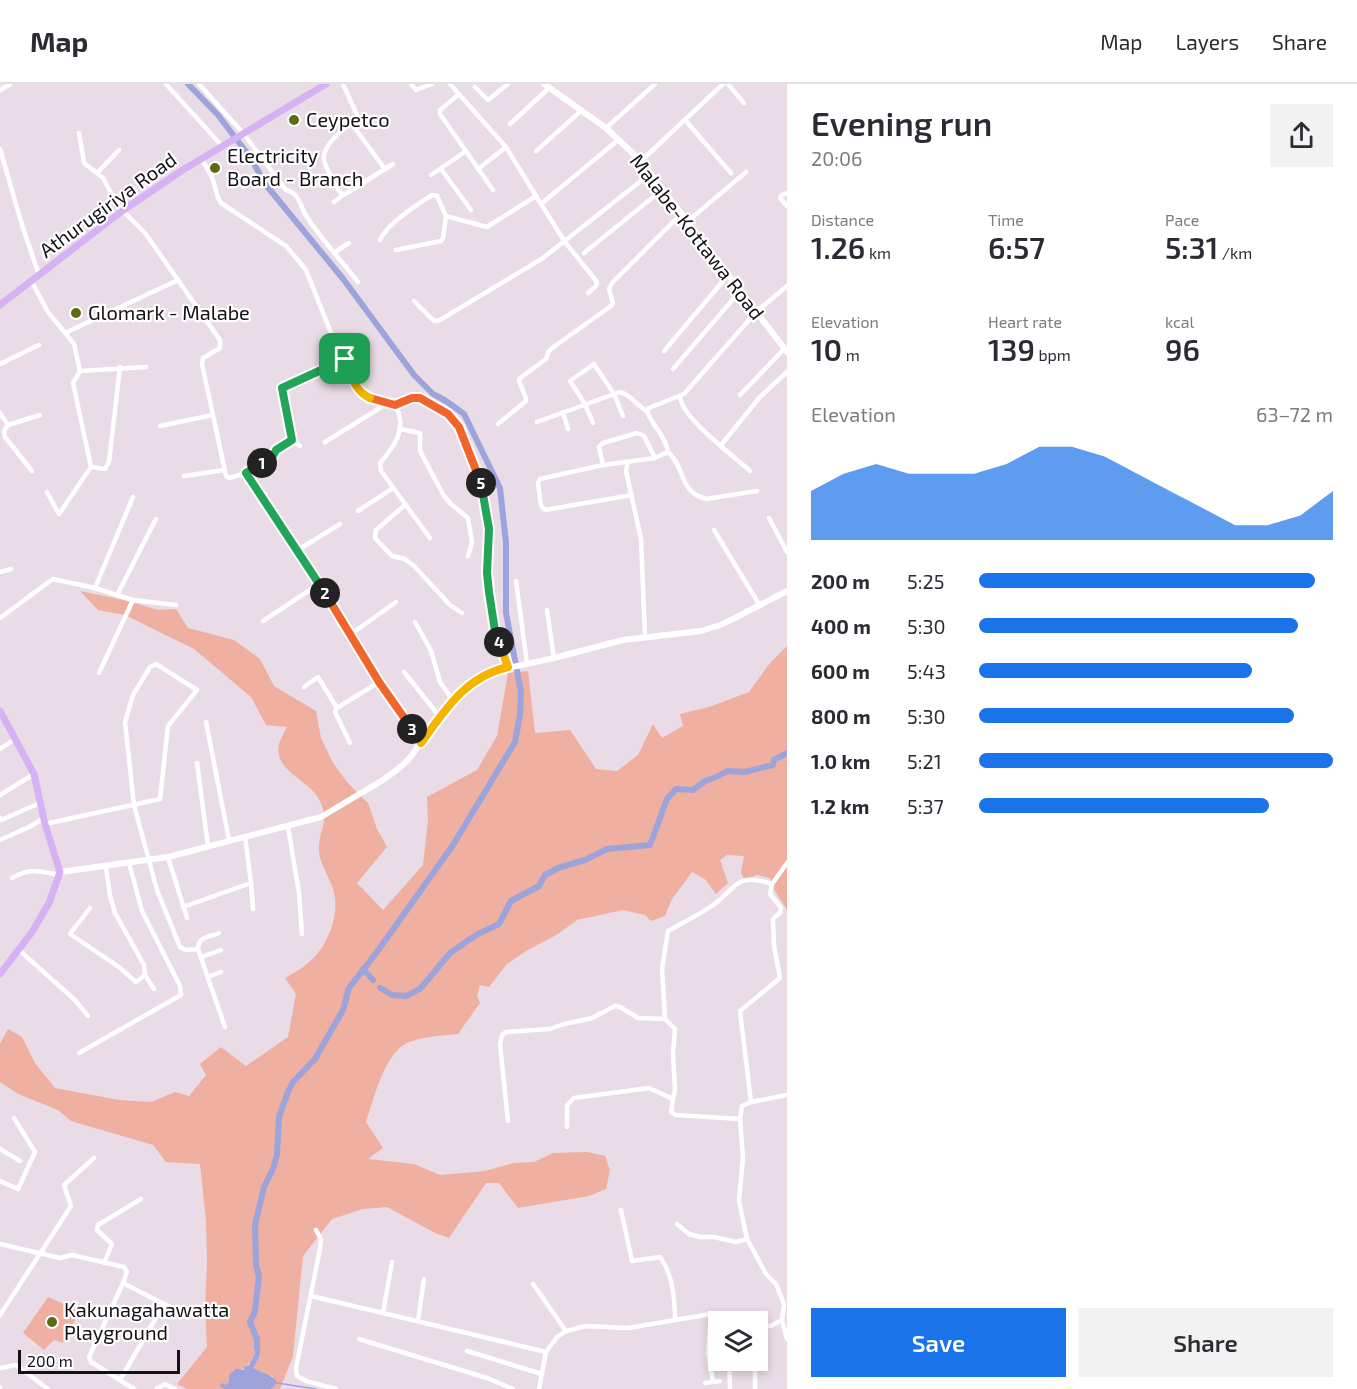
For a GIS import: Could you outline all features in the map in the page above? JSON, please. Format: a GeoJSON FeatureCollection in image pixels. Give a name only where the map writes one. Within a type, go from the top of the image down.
{"type":"FeatureCollection","features":[{"type":"Feature","properties":{"kind":"main road","name":"Athurugiriya Road"},"geometry":{"type":"LineString","coordinates":[[0,305],[122,212],[201,158],[316,86],[326,84]]}},
{"type":"Feature","properties":{"kind":"main road"},"geometry":{"type":"LineString","coordinates":[[0,711],[34,774],[59,874],[49,903],[32,932],[0,974]]}},
{"type":"Feature","properties":{"kind":"street"},"geometry":{"type":"LineString","coordinates":[[0,90],[10,84]]}},
{"type":"Feature","properties":{"kind":"street"},"geometry":{"type":"LineString","coordinates":[[166,84],[224,145]]}},
{"type":"Feature","properties":{"kind":"street"},"geometry":{"type":"LineString","coordinates":[[199,84],[286,190],[293,192],[300,199],[301,207],[311,223],[358,282]]}},
{"type":"Feature","properties":{"kind":"street"},"geometry":{"type":"LineString","coordinates":[[343,195],[324,164],[323,157],[329,145],[357,115],[344,84]]}},
{"type":"Feature","properties":{"kind":"street"},"geometry":{"type":"LineString","coordinates":[[411,84],[416,90],[432,84]]}},
{"type":"Feature","properties":{"kind":"street"},"geometry":{"type":"LineString","coordinates":[[450,84],[506,147],[565,242],[597,282],[588,293]]}},
{"type":"Feature","properties":{"kind":"street"},"geometry":{"type":"LineString","coordinates":[[476,87],[488,100],[508,84]]}},
{"type":"Feature","properties":{"kind":"street"},"geometry":{"type":"LineString","coordinates":[[606,128],[655,84]]}},
{"type":"Feature","properties":{"kind":"street"},"geometry":{"type":"LineString","coordinates":[[641,161],[723,84]]}},
{"type":"Feature","properties":{"kind":"street"},"geometry":{"type":"LineString","coordinates":[[728,84],[744,103]]}},
{"type":"Feature","properties":{"kind":"street"},"geometry":{"type":"LineString","coordinates":[[510,124],[546,86]]}},
{"type":"Feature","properties":{"kind":"street","name":"Malabe-Kottawa Road"},"geometry":{"type":"LineString","coordinates":[[546,86],[606,128],[641,161],[786,350]]}},
{"type":"Feature","properties":{"kind":"street"},"geometry":{"type":"LineString","coordinates":[[458,95],[440,110],[440,114],[493,190]]}},
{"type":"Feature","properties":{"kind":"street"},"geometry":{"type":"LineString","coordinates":[[536,151],[582,110]]}},
{"type":"Feature","properties":{"kind":"street"},"geometry":{"type":"LineString","coordinates":[[685,120],[731,172]]}},
{"type":"Feature","properties":{"kind":"street"},"geometry":{"type":"LineString","coordinates":[[351,123],[385,169]]}},
{"type":"Feature","properties":{"kind":"street"},"geometry":{"type":"LineString","coordinates":[[79,134],[84,163],[103,178],[122,212],[145,232],[220,340],[220,348],[202,361],[224,470],[229,478],[246,473],[272,458],[276,450],[292,440]]}},
{"type":"Feature","properties":{"kind":"street"},"geometry":{"type":"LineString","coordinates":[[542,204],[618,140]]}},
{"type":"Feature","properties":{"kind":"street"},"geometry":{"type":"LineString","coordinates":[[478,169],[506,147]]}},
{"type":"Feature","properties":{"kind":"street"},"geometry":{"type":"LineString","coordinates":[[0,149],[39,276]]}},
{"type":"Feature","properties":{"kind":"street"},"geometry":{"type":"LineString","coordinates":[[97,173],[119,150]]}},
{"type":"Feature","properties":{"kind":"street"},"geometry":{"type":"LineString","coordinates":[[431,175],[466,151]]}},
{"type":"Feature","properties":{"kind":"street"},"geometry":{"type":"LineString","coordinates":[[201,158],[212,177],[221,202],[286,246],[306,270],[329,328],[362,394],[395,405],[412,398],[420,398],[448,414],[459,427],[480,477],[489,529],[487,573],[495,631],[517,666]]}},
{"type":"Feature","properties":{"kind":"street"},"geometry":{"type":"LineString","coordinates":[[334,202],[393,164]]}},
{"type":"Feature","properties":{"kind":"street"},"geometry":{"type":"LineString","coordinates":[[441,169],[471,210]]}},
{"type":"Feature","properties":{"kind":"street"},"geometry":{"type":"LineString","coordinates":[[688,221],[746,172]]}},
{"type":"Feature","properties":{"kind":"street"},"geometry":{"type":"LineString","coordinates":[[414,301],[434,321],[440,321],[543,258],[651,174]]}},
{"type":"Feature","properties":{"kind":"street"},"geometry":{"type":"LineString","coordinates":[[584,253],[663,189]]}},
{"type":"Feature","properties":{"kind":"street"},"geometry":{"type":"LineString","coordinates":[[787,193],[780,198],[787,206]]}},
{"type":"Feature","properties":{"kind":"street"},"geometry":{"type":"LineString","coordinates":[[380,240],[393,224],[432,195],[437,196],[446,216],[441,241],[396,250]]}},
{"type":"Feature","properties":{"kind":"street"},"geometry":{"type":"LineString","coordinates":[[446,216],[487,227],[536,196]]}},
{"type":"Feature","properties":{"kind":"street"},"geometry":{"type":"LineString","coordinates":[[498,424],[526,401],[526,394],[519,379],[546,359],[549,351],[555,345],[613,303],[609,289],[612,283],[682,213]]}},
{"type":"Feature","properties":{"kind":"street"},"geometry":{"type":"LineString","coordinates":[[334,252],[349,243]]}},
{"type":"Feature","properties":{"kind":"street"},"geometry":{"type":"LineString","coordinates":[[664,351],[729,274]]}},
{"type":"Feature","properties":{"kind":"street"},"geometry":{"type":"LineString","coordinates":[[65,333],[178,280]]}},
{"type":"Feature","properties":{"kind":"street"},"geometry":{"type":"LineString","coordinates":[[32,282],[48,312],[74,344],[80,371],[73,383],[91,467],[59,514],[46,492]]}},
{"type":"Feature","properties":{"kind":"street"},"geometry":{"type":"LineString","coordinates":[[647,411],[649,408],[680,396],[756,312],[787,286]]}},
{"type":"Feature","properties":{"kind":"street"},"geometry":{"type":"LineString","coordinates":[[673,369],[741,290]]}},
{"type":"Feature","properties":{"kind":"street"},"geometry":{"type":"LineString","coordinates":[[0,364],[39,345]]}},
{"type":"Feature","properties":{"kind":"street"},"geometry":{"type":"LineString","coordinates":[[740,395],[786,350]]}},
{"type":"Feature","properties":{"kind":"street"},"geometry":{"type":"LineString","coordinates":[[300,446],[292,440],[282,388],[345,359]]}},
{"type":"Feature","properties":{"kind":"street"},"geometry":{"type":"LineString","coordinates":[[593,423],[585,404],[570,381],[594,364],[614,394],[623,416]]}},
{"type":"Feature","properties":{"kind":"street"},"geometry":{"type":"LineString","coordinates":[[91,467],[105,469],[109,462],[120,367]]}},
{"type":"Feature","properties":{"kind":"street"},"geometry":{"type":"LineString","coordinates":[[80,371],[146,367]]}},
{"type":"Feature","properties":{"kind":"street"},"geometry":{"type":"LineString","coordinates":[[721,446],[760,397],[787,372]]}},
{"type":"Feature","properties":{"kind":"street"},"geometry":{"type":"LineString","coordinates":[[537,422],[620,392],[627,394],[639,408],[647,411],[667,444],[668,452],[677,464],[686,487],[700,498],[758,491]]}},
{"type":"Feature","properties":{"kind":"street"},"geometry":{"type":"LineString","coordinates":[[680,396],[680,401],[693,421],[750,471]]}},
{"type":"Feature","properties":{"kind":"street"},"geometry":{"type":"LineString","coordinates":[[325,441],[380,408],[384,403]]}},
{"type":"Feature","properties":{"kind":"street"},"geometry":{"type":"LineString","coordinates":[[395,405],[402,417],[400,429],[391,451],[380,464],[381,471],[430,538]]}},
{"type":"Feature","properties":{"kind":"street"},"geometry":{"type":"LineString","coordinates":[[562,412],[568,429]]}},
{"type":"Feature","properties":{"kind":"street"},"geometry":{"type":"LineString","coordinates":[[0,413],[8,425]]}},
{"type":"Feature","properties":{"kind":"street"},"geometry":{"type":"LineString","coordinates":[[32,471],[5,437],[4,431],[8,425],[40,415]]}},
{"type":"Feature","properties":{"kind":"street"},"geometry":{"type":"LineString","coordinates":[[160,426],[213,415]]}},
{"type":"Feature","properties":{"kind":"street"},"geometry":{"type":"LineString","coordinates":[[400,429],[420,433],[420,451],[444,496],[468,518],[472,542],[468,556]]}},
{"type":"Feature","properties":{"kind":"street"},"geometry":{"type":"LineString","coordinates":[[603,465],[599,447],[603,443],[637,433],[644,436],[655,458]]}},
{"type":"Feature","properties":{"kind":"street"},"geometry":{"type":"LineString","coordinates":[[632,495],[545,510],[541,506],[538,483],[540,479],[624,461],[655,458],[668,452]]}},
{"type":"Feature","properties":{"kind":"street"},"geometry":{"type":"LineString","coordinates":[[628,462],[626,471],[640,539],[645,637]]}},
{"type":"Feature","properties":{"kind":"street"},"geometry":{"type":"LineString","coordinates":[[184,476],[224,470]]}},
{"type":"Feature","properties":{"kind":"street"},"geometry":{"type":"LineString","coordinates":[[246,473],[298,550],[379,682],[421,743]]}},
{"type":"Feature","properties":{"kind":"street"},"geometry":{"type":"LineString","coordinates":[[358,512],[393,488]]}},
{"type":"Feature","properties":{"kind":"street"},"geometry":{"type":"LineString","coordinates":[[95,588],[133,498]]}},
{"type":"Feature","properties":{"kind":"street"},"geometry":{"type":"LineString","coordinates":[[405,505],[376,530],[375,538],[392,556],[405,559],[415,567],[450,606],[462,613]]}},
{"type":"Feature","properties":{"kind":"street"},"geometry":{"type":"LineString","coordinates":[[769,518],[787,552]]}},
{"type":"Feature","properties":{"kind":"street"},"geometry":{"type":"LineString","coordinates":[[117,595],[156,519]]}},
{"type":"Feature","properties":{"kind":"street"},"geometry":{"type":"LineString","coordinates":[[298,550],[340,524]]}},
{"type":"Feature","properties":{"kind":"street"},"geometry":{"type":"LineString","coordinates":[[714,530],[760,606]]}},
{"type":"Feature","properties":{"kind":"street"},"geometry":{"type":"LineString","coordinates":[[0,572],[11,569]]}},
{"type":"Feature","properties":{"kind":"street"},"geometry":{"type":"LineString","coordinates":[[0,618],[53,579],[95,588],[133,600],[176,605]]}},
{"type":"Feature","properties":{"kind":"street"},"geometry":{"type":"LineString","coordinates":[[516,581],[517,666]]}},
{"type":"Feature","properties":{"kind":"street"},"geometry":{"type":"LineString","coordinates":[[263,621],[319,584]]}},
{"type":"Feature","properties":{"kind":"street"},"geometry":{"type":"LineString","coordinates":[[12,878],[24,871],[32,870],[59,874],[148,861],[321,818],[398,769],[408,760],[453,701],[478,678],[494,671],[623,640],[701,632],[723,624],[787,591]]}},
{"type":"Feature","properties":{"kind":"street"},"geometry":{"type":"LineString","coordinates":[[99,673],[133,600]]}},
{"type":"Feature","properties":{"kind":"street"},"geometry":{"type":"LineString","coordinates":[[351,634],[396,602]]}},
{"type":"Feature","properties":{"kind":"street"},"geometry":{"type":"LineString","coordinates":[[547,610],[554,658]]}},
{"type":"Feature","properties":{"kind":"street"},"geometry":{"type":"LineString","coordinates":[[416,622],[431,651],[440,682],[453,701]]}},
{"type":"Feature","properties":{"kind":"street"},"geometry":{"type":"LineString","coordinates":[[0,840],[44,821],[134,805],[160,799],[168,726],[197,690],[156,664],[150,667],[133,695],[125,722],[134,805],[157,890],[180,947],[186,950],[198,949]]}},
{"type":"Feature","properties":{"kind":"street"},"geometry":{"type":"LineString","coordinates":[[404,672],[440,717]]}},
{"type":"Feature","properties":{"kind":"street"},"geometry":{"type":"LineString","coordinates":[[304,687],[318,677],[337,708]]}},
{"type":"Feature","properties":{"kind":"street"},"geometry":{"type":"LineString","coordinates":[[350,743],[335,712],[337,708],[379,682]]}},
{"type":"Feature","properties":{"kind":"street"},"geometry":{"type":"LineString","coordinates":[[206,722],[229,840]]}},
{"type":"Feature","properties":{"kind":"street"},"geometry":{"type":"LineString","coordinates":[[0,749],[15,739]]}},
{"type":"Feature","properties":{"kind":"street"},"geometry":{"type":"LineString","coordinates":[[196,763],[208,846]]}},
{"type":"Feature","properties":{"kind":"street"},"geometry":{"type":"LineString","coordinates":[[0,795],[34,774]]}},
{"type":"Feature","properties":{"kind":"street"},"geometry":{"type":"LineString","coordinates":[[0,818],[1,820],[40,803]]}},
{"type":"Feature","properties":{"kind":"street"},"geometry":{"type":"LineString","coordinates":[[288,827],[299,893],[302,934]]}},
{"type":"Feature","properties":{"kind":"street"},"geometry":{"type":"LineString","coordinates":[[245,836],[253,909]]}},
{"type":"Feature","properties":{"kind":"street"},"geometry":{"type":"LineString","coordinates":[[168,857],[187,918]]}},
{"type":"Feature","properties":{"kind":"street"},"geometry":{"type":"LineString","coordinates":[[79,1053],[182,995],[180,986],[142,910],[129,863]]}},
{"type":"Feature","properties":{"kind":"street"},"geometry":{"type":"LineString","coordinates":[[751,1102],[740,1011],[780,978],[774,946],[773,919],[780,913],[781,908],[771,894],[772,884],[787,863]]}},
{"type":"Feature","properties":{"kind":"street"},"geometry":{"type":"LineString","coordinates":[[106,867],[115,913],[144,965],[145,975],[154,989]]}},
{"type":"Feature","properties":{"kind":"street"},"geometry":{"type":"LineString","coordinates":[[664,1019],[662,969],[668,931],[712,906],[730,888],[744,879],[756,878],[772,884]]}},
{"type":"Feature","properties":{"kind":"street"},"geometry":{"type":"LineString","coordinates":[[183,907],[251,883]]}},
{"type":"Feature","properties":{"kind":"street"},"geometry":{"type":"LineString","coordinates":[[90,908],[70,934],[119,967],[136,982],[145,975]]}},
{"type":"Feature","properties":{"kind":"street"},"geometry":{"type":"LineString","coordinates":[[219,933],[200,939],[198,949],[225,1027]]}},
{"type":"Feature","properties":{"kind":"street"},"geometry":{"type":"LineString","coordinates":[[18,950],[75,1000],[88,1016]]}},
{"type":"Feature","properties":{"kind":"street"},"geometry":{"type":"LineString","coordinates":[[201,957],[221,950]]}},
{"type":"Feature","properties":{"kind":"street"},"geometry":{"type":"LineString","coordinates":[[208,977],[221,972]]}},
{"type":"Feature","properties":{"kind":"street"},"geometry":{"type":"LineString","coordinates":[[508,1121],[500,1044],[502,1035],[506,1032],[550,1029],[592,1018],[615,1006],[620,1006],[638,1018],[664,1019],[675,1029],[673,1053],[675,1090],[671,1112],[676,1115],[740,1119]]}},
{"type":"Feature","properties":{"kind":"street"},"geometry":{"type":"LineString","coordinates":[[567,1127],[567,1105],[574,1098],[649,1088],[672,1099]]}},
{"type":"Feature","properties":{"kind":"street"},"geometry":{"type":"LineString","coordinates":[[787,1095],[742,1106],[740,1119],[743,1157],[738,1201],[747,1239],[786,1304],[782,1320],[787,1339]]}},
{"type":"Feature","properties":{"kind":"street"},"geometry":{"type":"LineString","coordinates":[[0,1181],[18,1189],[36,1152],[14,1118]]}},
{"type":"Feature","properties":{"kind":"street"},"geometry":{"type":"LineString","coordinates":[[0,1149],[20,1161]]}},
{"type":"Feature","properties":{"kind":"street"},"geometry":{"type":"LineString","coordinates":[[0,1315],[71,1206],[64,1185],[93,1158]]}},
{"type":"Feature","properties":{"kind":"street"},"geometry":{"type":"LineString","coordinates":[[104,1263],[112,1244],[96,1230],[98,1225],[141,1199]]}},
{"type":"Feature","properties":{"kind":"street"},"geometry":{"type":"LineString","coordinates":[[621,1210],[632,1261],[660,1257],[667,1266],[675,1302],[675,1320]]}},
{"type":"Feature","properties":{"kind":"street"},"geometry":{"type":"LineString","coordinates":[[677,1224],[689,1234],[700,1237],[714,1237],[736,1242],[747,1239]]}},
{"type":"Feature","properties":{"kind":"street"},"geometry":{"type":"LineString","coordinates":[[316,1230],[321,1239],[320,1249],[297,1376],[306,1381],[336,1389]]}},
{"type":"Feature","properties":{"kind":"street"},"geometry":{"type":"LineString","coordinates":[[0,1244],[60,1258],[72,1255],[124,1268],[128,1272],[88,1357],[91,1362],[134,1389]]}},
{"type":"Feature","properties":{"kind":"street"},"geometry":{"type":"LineString","coordinates":[[383,1313],[392,1263]]}},
{"type":"Feature","properties":{"kind":"street"},"geometry":{"type":"LineString","coordinates":[[418,1321],[424,1279]]}},
{"type":"Feature","properties":{"kind":"street"},"geometry":{"type":"LineString","coordinates":[[123,1284],[187,1314]]}},
{"type":"Feature","properties":{"kind":"street"},"geometry":{"type":"LineString","coordinates":[[533,1284],[566,1331]]}},
{"type":"Feature","properties":{"kind":"street"},"geometry":{"type":"LineString","coordinates":[[311,1296],[546,1352]]}},
{"type":"Feature","properties":{"kind":"street"},"geometry":{"type":"LineString","coordinates":[[120,1380],[164,1304]]}},
{"type":"Feature","properties":{"kind":"street"},"geometry":{"type":"LineString","coordinates":[[539,1389],[546,1352],[557,1337],[566,1331],[586,1326],[628,1328],[708,1314]]}},
{"type":"Feature","properties":{"kind":"street"},"geometry":{"type":"LineString","coordinates":[[768,1326],[782,1320]]}},
{"type":"Feature","properties":{"kind":"street"},"geometry":{"type":"LineString","coordinates":[[359,1339],[488,1378],[513,1389]]}},
{"type":"Feature","properties":{"kind":"street"},"geometry":{"type":"LineString","coordinates":[[467,1351],[542,1374]]}},
{"type":"Feature","properties":{"kind":"street"},"geometry":{"type":"LineString","coordinates":[[0,1368],[16,1365],[48,1389]]}},
{"type":"Feature","properties":{"kind":"street"},"geometry":{"type":"LineString","coordinates":[[711,1371],[713,1381]]}},
{"type":"Feature","properties":{"kind":"street"},"geometry":{"type":"LineString","coordinates":[[729,1371],[730,1389]]}},
{"type":"Feature","properties":{"kind":"street"},"geometry":{"type":"LineString","coordinates":[[754,1371],[755,1389]]}},
{"type":"Feature","properties":{"kind":"street"},"geometry":{"type":"LineString","coordinates":[[705,1383],[720,1381]]}},
{"type":"Feature","properties":{"kind":"street"},"geometry":{"type":"LineString","coordinates":[[157,1389],[165,1384],[175,1389]]}},
{"type":"Feature","properties":{"kind":"shaded area"},"geometry":{"type":"Polygon","coordinates":[[[80,591],[159,610],[176,609],[188,628],[234,640],[260,659],[274,686],[316,711],[321,738],[333,763],[347,782],[368,803],[377,829],[387,847],[357,883],[383,910],[423,865],[428,820],[427,797],[477,770],[497,736],[508,673],[528,671],[535,733],[570,730],[596,769],[617,771],[638,755],[653,724],[662,738],[683,726],[680,714],[709,707],[749,692],[770,663],[787,646],[787,910],[770,878],[757,875],[744,880],[741,872],[744,856],[727,855],[720,860],[728,883],[716,894],[706,880],[692,872],[672,899],[665,916],[651,921],[645,915],[623,910],[577,920],[507,964],[489,987],[480,985],[477,996],[480,1003],[458,1034],[418,1039],[399,1049],[381,1078],[366,1122],[383,1148],[368,1159],[414,1164],[440,1175],[485,1171],[514,1163],[534,1162],[553,1153],[587,1152],[605,1156],[610,1170],[606,1189],[589,1196],[518,1208],[499,1183],[486,1183],[449,1238],[387,1207],[363,1209],[332,1219],[303,1256],[293,1356],[280,1389],[271,1389],[273,1376],[264,1375],[252,1368],[259,1359],[261,1349],[257,1349],[247,1366],[229,1375],[229,1382],[226,1386],[220,1386],[224,1389],[187,1389],[177,1384],[207,1347],[206,1221],[200,1164],[166,1162],[153,1145],[71,1121],[58,1110],[18,1094],[0,1082],[0,1044],[8,1029],[22,1037],[35,1063],[55,1088],[119,1100],[151,1102],[175,1092],[189,1096],[206,1075],[200,1064],[221,1047],[246,1066],[288,1037],[296,994],[285,978],[315,956],[327,939],[334,919],[333,889],[319,855],[324,821],[323,809],[309,787],[282,762],[279,744],[287,727],[266,725],[251,697],[194,649],[125,615],[98,610],[80,591]]]}},
{"type":"Feature","properties":{"kind":"shaded area","name":"Kakunagahawatta Playground"},"geometry":{"type":"Polygon","coordinates":[[[48,1297],[80,1311],[63,1343],[54,1340],[44,1350],[23,1333],[48,1297]]]}},
{"type":"Feature","properties":{"kind":"water"},"geometry":{"type":"Polygon","coordinates":[[[261,1348],[259,1358],[253,1368],[275,1380],[277,1383],[271,1389],[224,1389],[220,1386],[222,1383],[226,1385],[229,1382],[229,1375],[236,1369],[244,1370],[257,1349],[261,1348]]]}},
{"type":"Feature","properties":{"kind":"waterway"},"geometry":{"type":"LineString","coordinates":[[188,84],[218,115],[250,157],[266,185],[344,280],[414,375],[433,394],[464,414],[500,488],[506,543],[506,613],[521,692],[515,742],[453,845],[349,988],[343,1010],[315,1059],[293,1082],[288,1092],[279,1117],[277,1155],[264,1187],[255,1225],[256,1265],[259,1276],[255,1311],[250,1322],[257,1339],[257,1349]]}},
{"type":"Feature","properties":{"kind":"waterway"},"geometry":{"type":"LineString","coordinates":[[380,988],[392,995],[406,996],[420,989],[450,953],[476,935],[499,924],[511,901],[539,886],[545,875],[558,868],[585,860],[607,849],[650,845],[667,799],[676,789],[693,790],[705,781],[728,771],[745,772],[773,765],[774,760],[787,753]]}},
{"type":"Feature","properties":{"kind":"waterway"},"geometry":{"type":"LineString","coordinates":[[363,969],[373,980]]}},
{"type":"Feature","properties":{"kind":"waterway"},"geometry":{"type":"LineString","coordinates":[[277,1383],[316,1389]]}},
{"type":"Feature","properties":{"kind":"place","name":"Ceypetco"},"geometry":{"type":"Point","coordinates":[294,120]}},
{"type":"Feature","properties":{"kind":"place","name":"Electricity Board - Branch"},"geometry":{"type":"Point","coordinates":[215,168]}},
{"type":"Feature","properties":{"kind":"place","name":"Glomark - Malabe"},"geometry":{"type":"Point","coordinates":[76,313]}},
{"type":"Feature","properties":{"kind":"place","name":"Kakunagahawatta Playground"},"geometry":{"type":"Point","coordinates":[52,1322]}},
{"type":"Feature","properties":{"kind":"route"},"geometry":{"type":"LineString","coordinates":[[345,359],[356,386],[362,394],[395,405],[412,398],[420,398],[448,414],[459,427],[480,477],[489,529],[487,573],[489,592],[495,631],[508,667],[478,678],[462,691],[421,743],[379,682],[351,634],[246,473],[272,458],[276,450],[292,440],[282,388],[345,359]]}}]}
